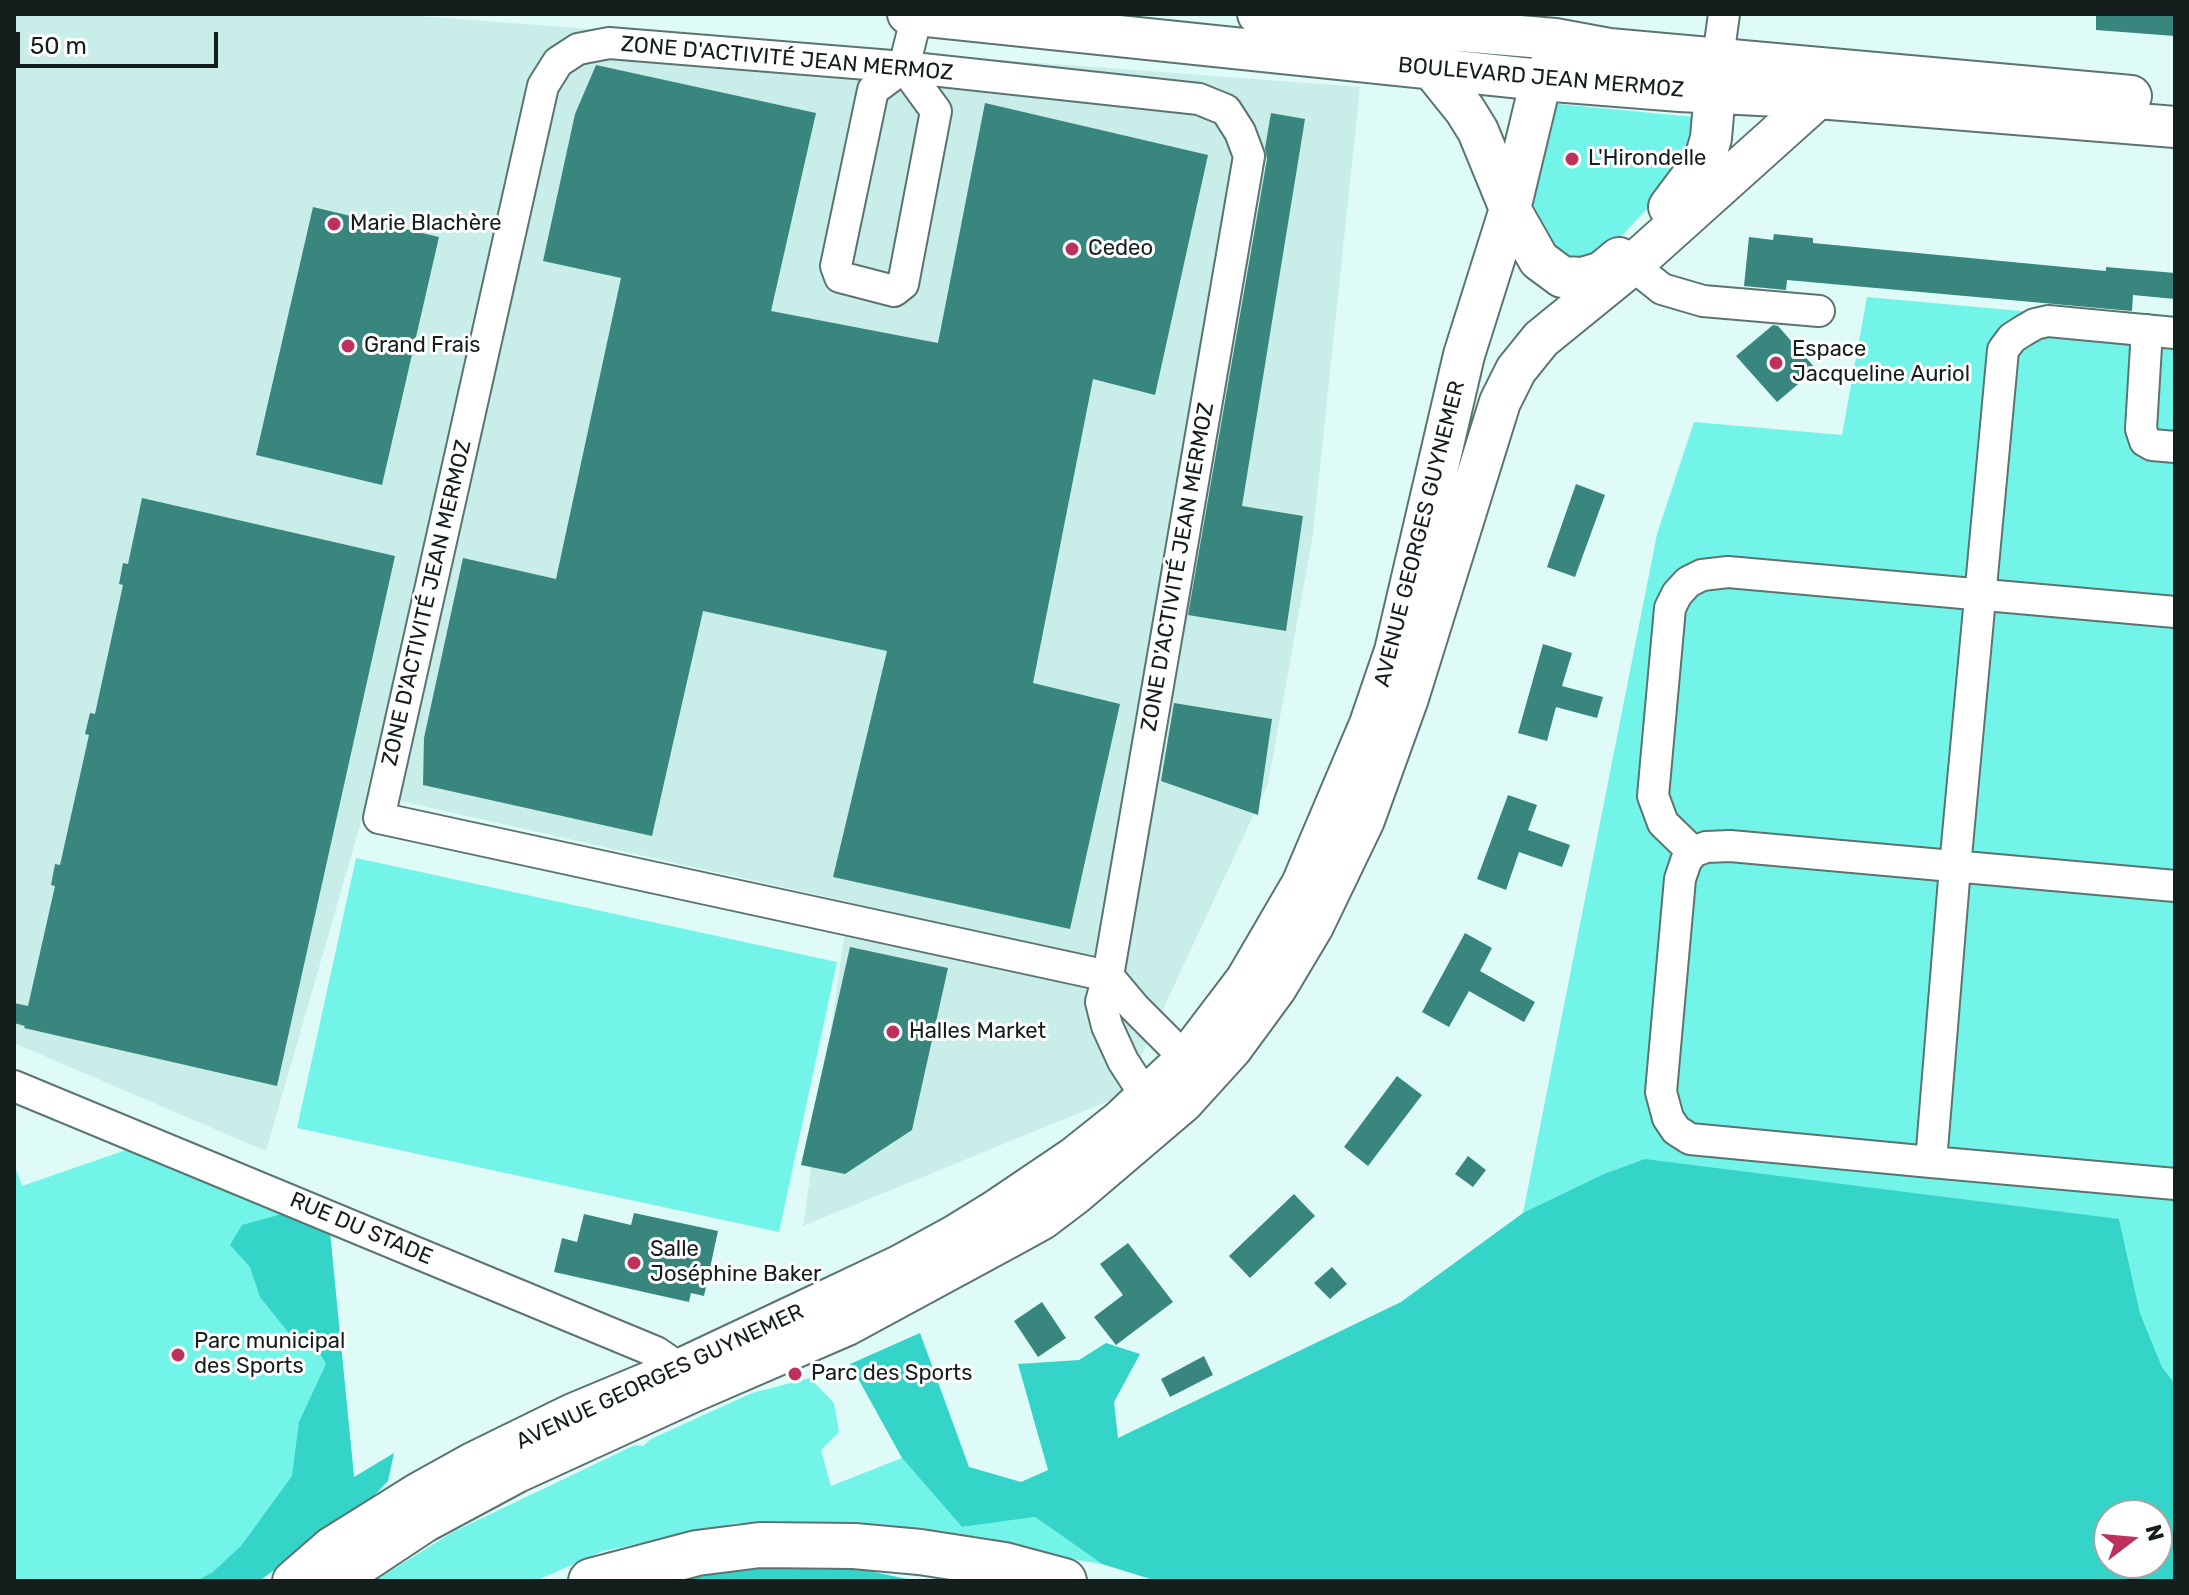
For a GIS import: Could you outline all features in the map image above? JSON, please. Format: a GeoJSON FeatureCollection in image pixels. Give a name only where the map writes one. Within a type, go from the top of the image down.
{"type":"FeatureCollection","features":[{"type":"Feature","properties":{"kind":"highway"},"geometry":{"type":"LineString","coordinates":[[854,1546],[1000,1581]]}},
{"type":"Feature","properties":{"kind":"highway"},"geometry":{"type":"LineString","coordinates":[[591,1581],[656,1562],[734,1547],[854,1546],[977,1560],[1064,1581]]}},
{"type":"Feature","properties":{"kind":"main road","name":"BOULEVARD JEAN MERMOZ"},"geometry":{"type":"LineString","coordinates":[[908,14],[1432,69],[1552,48],[1609,49],[1818,98],[2175,127]]}},
{"type":"Feature","properties":{"kind":"main road","name":"BOULEVARD JEAN MERMOZ"},"geometry":{"type":"LineString","coordinates":[[1258,14],[1458,23],[1552,48],[1717,75],[2175,100]]}},
{"type":"Feature","properties":{"kind":"main road","name":"AVENUE GEORGES GUYNEMER"},"geometry":{"type":"LineString","coordinates":[[335,1581],[438,1515],[956,1235],[1075,1157],[1147,1098],[1186,1059],[1246,980],[1302,884],[1370,724],[1395,651],[1464,355],[1510,209],[1552,48]]}},
{"type":"Feature","properties":{"kind":"main road"},"geometry":{"type":"LineString","coordinates":[[1432,69],[1478,131],[1510,209],[1539,260],[1562,277],[1583,278],[1627,256],[1696,175],[1711,138],[1717,75]]}},
{"type":"Feature","properties":{"kind":"main road","name":"AVENUE GEORGES GUYNEMER"},"geometry":{"type":"LineString","coordinates":[[1042,1219],[1115,1162],[1183,1102],[1232,1048],[1276,988],[1313,926],[1364,820],[1408,698],[1495,417],[1516,370],[1541,339],[1627,256],[1689,214],[1818,98]]}},
{"type":"Feature","properties":{"kind":"main road"},"geometry":{"type":"LineString","coordinates":[[1186,1059],[1232,1048]]}},
{"type":"Feature","properties":{"kind":"main road"},"geometry":{"type":"LineString","coordinates":[[687,1380],[847,1325],[1042,1219],[1085,1173],[1133,1135],[1147,1098]]}},
{"type":"Feature","properties":{"kind":"main road","name":"AVENUE GEORGES GUYNEMER"},"geometry":{"type":"LineString","coordinates":[[293,1581],[331,1548],[419,1493],[573,1414],[687,1380]]}},
{"type":"Feature","properties":{"kind":"street"},"geometry":{"type":"LineString","coordinates":[[1717,75],[1724,14]]}},
{"type":"Feature","properties":{"kind":"street"},"geometry":{"type":"LineString","coordinates":[[904,67],[936,111],[903,284],[894,291],[840,277],[836,266],[873,90],[904,67],[917,15]]}},
{"type":"Feature","properties":{"kind":"street","name":"ZONE D'ACTIVITÉ JEAN MERMOZ"},"geometry":{"type":"LineString","coordinates":[[1108,976],[379,818],[543,86],[558,62],[578,49],[609,43],[904,67],[1199,99],[1226,110],[1240,132],[1249,156],[1108,976],[1101,1002],[1107,1026],[1123,1061],[1147,1098]]}},
{"type":"Feature","properties":{"kind":"street"},"geometry":{"type":"LineString","coordinates":[[1627,256],[1662,289],[1703,301],[1819,311]]}},
{"type":"Feature","properties":{"kind":"street"},"geometry":{"type":"LineString","coordinates":[[1931,1162],[2003,350],[2012,338],[2035,324],[2048,321],[2161,332],[2141,429],[2145,441],[2152,445],[2175,447]]}},
{"type":"Feature","properties":{"kind":"street"},"geometry":{"type":"LineString","coordinates":[[1693,852],[1663,823],[1653,796],[1670,608],[1688,582],[1713,571],[2175,612]]}},
{"type":"Feature","properties":{"kind":"street"},"geometry":{"type":"LineString","coordinates":[[2175,886],[1730,846],[1706,847],[1693,852],[1686,861],[1680,879],[1661,1092],[1668,1118],[1676,1130],[1690,1139],[2175,1184]]}},
{"type":"Feature","properties":{"kind":"street"},"geometry":{"type":"LineString","coordinates":[[1108,976],[1186,1059]]}},
{"type":"Feature","properties":{"kind":"street","name":"RUE DU STADE"},"geometry":{"type":"LineString","coordinates":[[14,1086],[656,1352],[687,1380]]}},
{"type":"Feature","properties":{"kind":"shaded area"},"geometry":{"type":"Polygon","coordinates":[[[14,14],[392,14],[1360,87],[1313,534],[1268,784],[1123,1095],[803,1226],[849,902],[369,794],[266,1151],[14,1043],[14,14]]]}},
{"type":"Feature","properties":{"kind":"shaded area"},"geometry":{"type":"Polygon","coordinates":[[[1558,104],[1694,117],[1690,162],[1605,254],[1582,265],[1564,260],[1535,230],[1528,188],[1546,115],[1558,104]]]}},
{"type":"Feature","properties":{"kind":"shaded area"},"geometry":{"type":"Polygon","coordinates":[[[1867,297],[2175,325],[2175,1384],[2162,1367],[2140,1313],[2119,1219],[1523,1213],[1657,534],[1694,422],[1842,435],[1867,297]]]}},
{"type":"Feature","properties":{"kind":"shaded area"},"geometry":{"type":"Polygon","coordinates":[[[356,858],[837,962],[779,1232],[297,1128],[356,858]]]}},
{"type":"Feature","properties":{"kind":"shaded area","name":"Parc municipal des Sports"},"geometry":{"type":"Polygon","coordinates":[[[126,1150],[330,1233],[354,1478],[222,1581],[14,1581],[14,1164],[22,1186],[126,1150]]]}},
{"type":"Feature","properties":{"kind":"shaded area"},"geometry":{"type":"Polygon","coordinates":[[[1645,1159],[2119,1219],[2140,1313],[2162,1367],[2175,1384],[2175,1581],[1157,1581],[1102,1564],[1035,1517],[962,1527],[902,1458],[850,1364],[920,1333],[969,1467],[1021,1482],[1048,1470],[1018,1364],[1079,1360],[1106,1343],[1140,1354],[1114,1402],[1118,1438],[1401,1302],[1523,1213],[1604,1174],[1645,1159]]]}},
{"type":"Feature","properties":{"kind":"shaded area"},"geometry":{"type":"Polygon","coordinates":[[[282,1214],[330,1233],[354,1477],[394,1453],[388,1481],[365,1505],[259,1581],[197,1581],[213,1572],[241,1546],[292,1476],[299,1422],[326,1364],[312,1339],[288,1332],[260,1297],[250,1267],[230,1245],[242,1225],[282,1214]]]}},
{"type":"Feature","properties":{"kind":"shaded area"},"geometry":{"type":"Polygon","coordinates":[[[810,1378],[834,1403],[839,1432],[821,1450],[831,1486],[902,1458],[962,1527],[1035,1517],[1102,1564],[944,1538],[810,1523],[737,1523],[603,1551],[535,1581],[374,1581],[453,1532],[635,1445],[643,1446],[651,1439],[752,1393],[810,1378]]]}},
{"type":"Feature","properties":{"kind":"shaded area"},"geometry":{"type":"Polygon","coordinates":[[[845,1566],[917,1581],[668,1581],[686,1576],[759,1568],[845,1566]]]}},
{"type":"Feature","properties":{"kind":"building"},"geometry":{"type":"Polygon","coordinates":[[[2096,14],[2175,14],[2175,36],[2096,30],[2096,14]]]}},
{"type":"Feature","properties":{"kind":"building"},"geometry":{"type":"Polygon","coordinates":[[[596,65],[816,113],[771,311],[938,343],[985,103],[1208,155],[1155,395],[1093,379],[1033,683],[1120,704],[1070,929],[833,877],[887,651],[703,611],[652,836],[423,785],[424,738],[463,558],[556,579],[621,278],[543,261],[575,114],[596,65]]]}},
{"type":"Feature","properties":{"kind":"building"},"geometry":{"type":"Polygon","coordinates":[[[1271,113],[1305,119],[1242,506],[1303,516],[1286,631],[1188,615],[1267,159],[1265,148],[1271,113]]]}},
{"type":"Feature","properties":{"kind":"building","name":"Grand Frais"},"geometry":{"type":"Polygon","coordinates":[[[313,207],[439,237],[382,485],[256,455],[313,207]]]}},
{"type":"Feature","properties":{"kind":"building"},"geometry":{"type":"Polygon","coordinates":[[[1774,234],[1813,238],[1813,243],[2106,271],[2106,267],[2175,273],[2175,299],[2133,295],[2132,311],[1787,280],[1786,290],[1744,286],[1749,237],[1773,240],[1774,234]]]}},
{"type":"Feature","properties":{"kind":"building","name":"Espace Jacqueline Auriol"},"geometry":{"type":"Polygon","coordinates":[[[1773,325],[1778,326],[1816,369],[1777,402],[1736,356],[1773,325]]]}},
{"type":"Feature","properties":{"kind":"building"},"geometry":{"type":"Polygon","coordinates":[[[1576,484],[1605,495],[1575,577],[1547,567],[1576,484]]]}},
{"type":"Feature","properties":{"kind":"building"},"geometry":{"type":"Polygon","coordinates":[[[142,498],[395,556],[277,1086],[24,1028],[14,1023],[14,1003],[28,1006],[55,886],[51,885],[55,864],[60,865],[89,735],[85,734],[90,713],[95,714],[123,585],[119,584],[123,563],[128,564],[142,498]]]}},
{"type":"Feature","properties":{"kind":"building"},"geometry":{"type":"Polygon","coordinates":[[[1543,644],[1572,653],[1562,686],[1603,697],[1597,718],[1556,707],[1547,741],[1518,733],[1543,644]]]}},
{"type":"Feature","properties":{"kind":"building"},"geometry":{"type":"Polygon","coordinates":[[[1174,703],[1272,719],[1258,815],[1161,781],[1174,703]]]}},
{"type":"Feature","properties":{"kind":"building"},"geometry":{"type":"Polygon","coordinates":[[[1508,795],[1537,805],[1528,830],[1570,845],[1562,867],[1519,852],[1506,890],[1477,879],[1508,795]]]}},
{"type":"Feature","properties":{"kind":"building"},"geometry":{"type":"Polygon","coordinates":[[[1465,933],[1492,948],[1480,971],[1535,1002],[1524,1022],[1469,991],[1449,1027],[1422,1012],[1465,933]]]}},
{"type":"Feature","properties":{"kind":"building"},"geometry":{"type":"Polygon","coordinates":[[[850,947],[948,968],[912,1130],[845,1174],[801,1165],[850,947]]]}},
{"type":"Feature","properties":{"kind":"building"},"geometry":{"type":"Polygon","coordinates":[[[1397,1076],[1422,1095],[1368,1166],[1344,1147],[1397,1076]]]}},
{"type":"Feature","properties":{"kind":"building"},"geometry":{"type":"Polygon","coordinates":[[[1468,1156],[1486,1170],[1473,1187],[1455,1174],[1468,1156]]]}},
{"type":"Feature","properties":{"kind":"building"},"geometry":{"type":"Polygon","coordinates":[[[1294,1194],[1315,1216],[1250,1278],[1229,1256],[1294,1194]]]}},
{"type":"Feature","properties":{"kind":"building","name":"Salle Joséphine Baker"},"geometry":{"type":"Polygon","coordinates":[[[634,1213],[718,1231],[704,1296],[691,1293],[689,1302],[554,1272],[562,1238],[577,1242],[584,1214],[631,1225],[634,1213]]]}},
{"type":"Feature","properties":{"kind":"building"},"geometry":{"type":"Polygon","coordinates":[[[1128,1243],[1173,1302],[1116,1345],[1094,1317],[1123,1295],[1100,1264],[1128,1243]]]}},
{"type":"Feature","properties":{"kind":"building"},"geometry":{"type":"Polygon","coordinates":[[[1332,1267],[1347,1284],[1330,1299],[1314,1283],[1332,1267]]]}},
{"type":"Feature","properties":{"kind":"building"},"geometry":{"type":"Polygon","coordinates":[[[1042,1302],[1066,1338],[1038,1357],[1014,1321],[1042,1302]]]}},
{"type":"Feature","properties":{"kind":"building"},"geometry":{"type":"Polygon","coordinates":[[[1204,1356],[1213,1375],[1170,1397],[1161,1379],[1204,1356]]]}},
{"type":"Feature","properties":{"kind":"place","name":"L'Hirondelle"},"geometry":{"type":"Point","coordinates":[1572,159]}},
{"type":"Feature","properties":{"kind":"place","name":"Marie Blachère"},"geometry":{"type":"Point","coordinates":[334,224]}},
{"type":"Feature","properties":{"kind":"place","name":"Cedeo"},"geometry":{"type":"Point","coordinates":[1072,249]}},
{"type":"Feature","properties":{"kind":"place","name":"Grand Frais"},"geometry":{"type":"Point","coordinates":[348,346]}},
{"type":"Feature","properties":{"kind":"place","name":"Espace Jacqueline Auriol"},"geometry":{"type":"Point","coordinates":[1776,363]}},
{"type":"Feature","properties":{"kind":"place","name":"Halles Market"},"geometry":{"type":"Point","coordinates":[893,1032]}},
{"type":"Feature","properties":{"kind":"place","name":"Salle Joséphine Baker"},"geometry":{"type":"Point","coordinates":[634,1263]}},
{"type":"Feature","properties":{"kind":"place","name":"Parc municipal des Sports"},"geometry":{"type":"Point","coordinates":[178,1355]}},
{"type":"Feature","properties":{"kind":"place","name":"Parc des Sports"},"geometry":{"type":"Point","coordinates":[795,1374]}}]}
